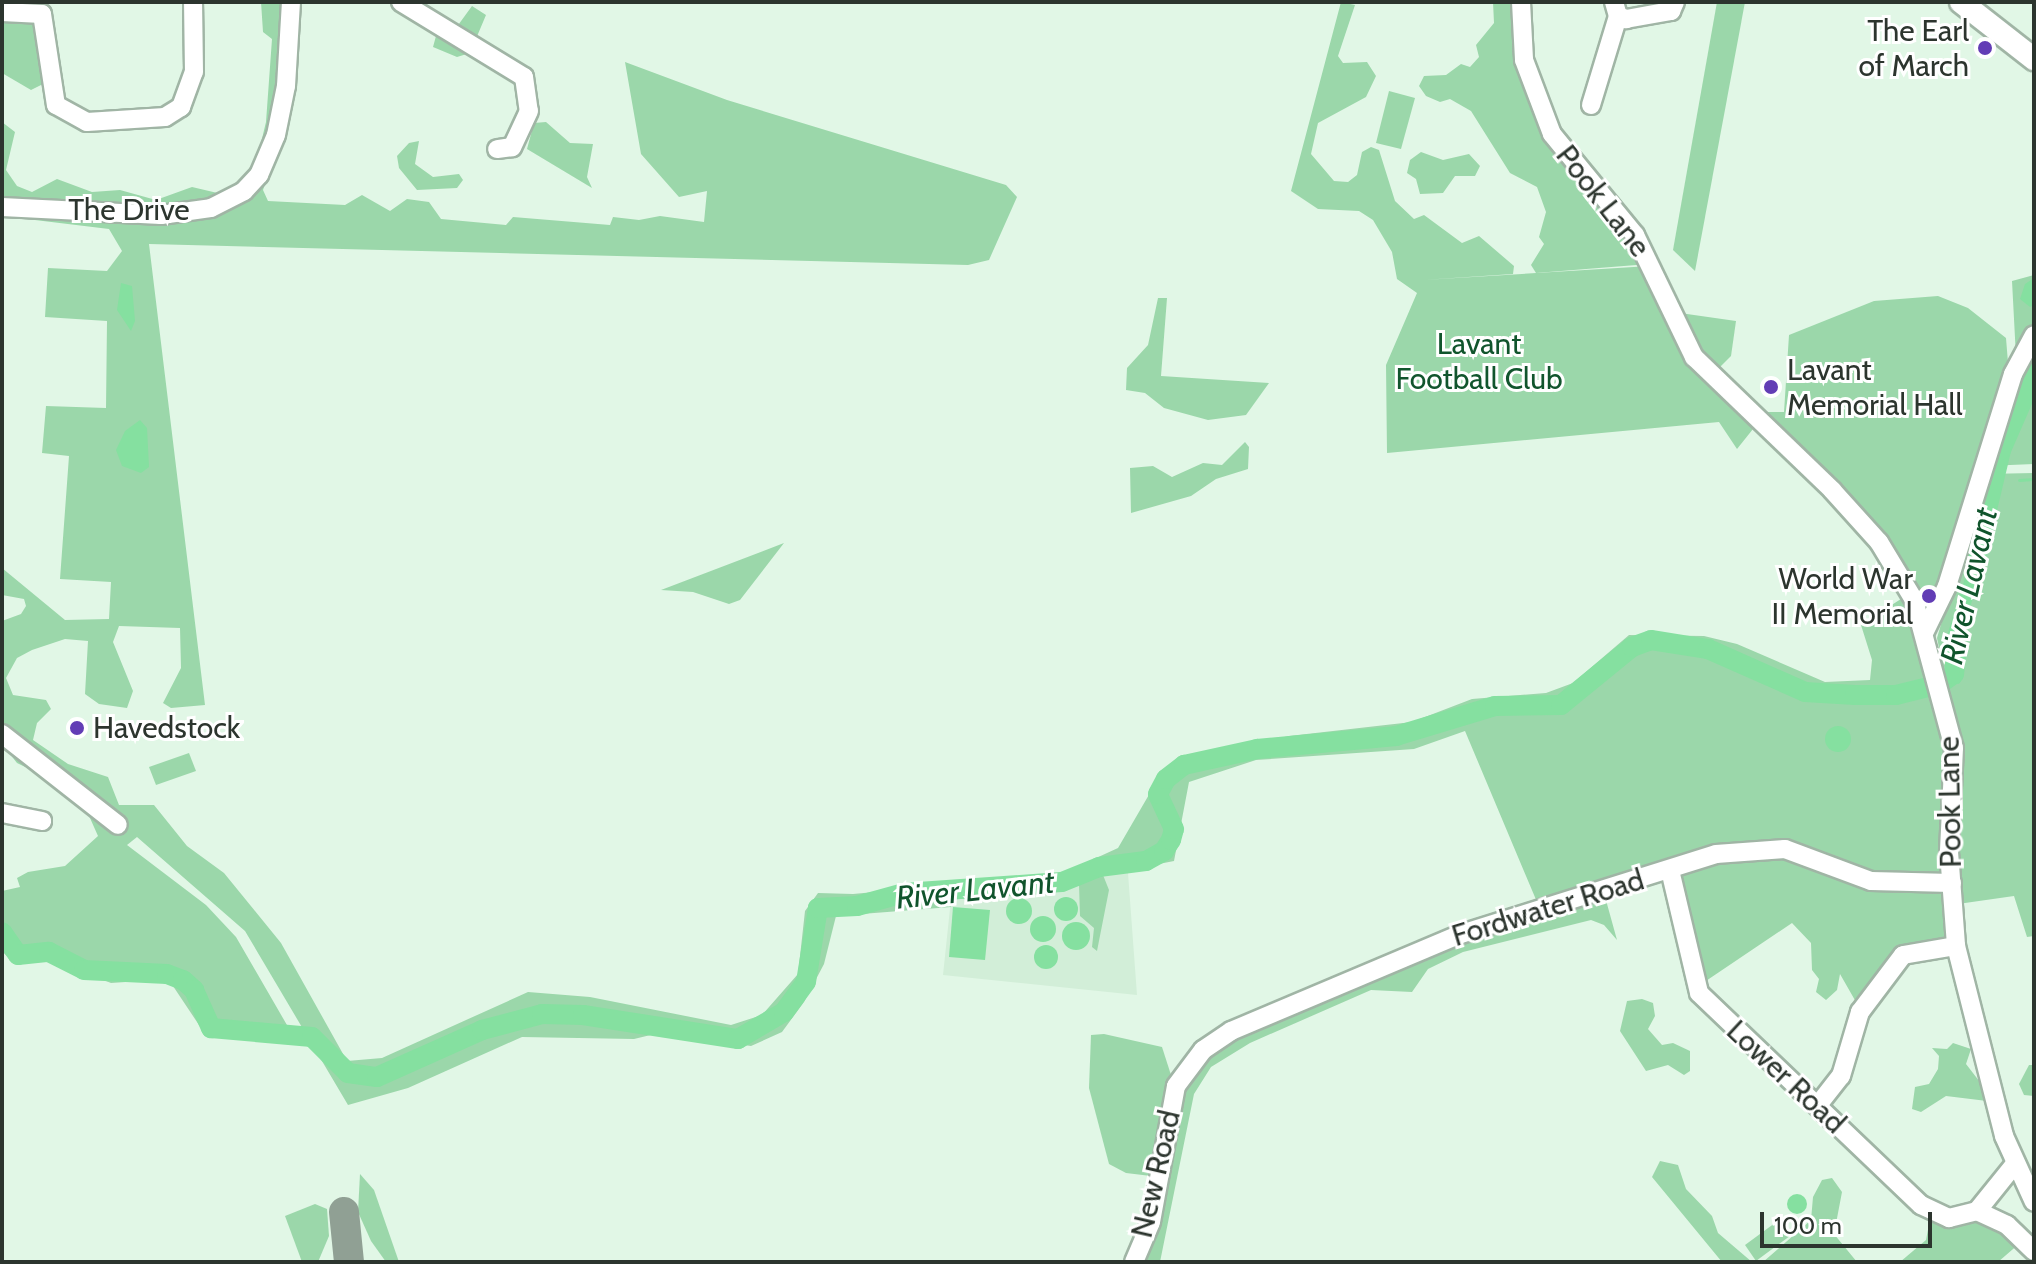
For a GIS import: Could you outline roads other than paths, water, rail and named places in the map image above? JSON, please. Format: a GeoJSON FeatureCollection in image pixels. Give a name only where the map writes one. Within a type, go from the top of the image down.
{"type":"FeatureCollection","features":[{"type":"Feature","properties":{"kind":"main road"},"geometry":{"type":"LineString","coordinates":[[1961,2],[2034,59]]}},
{"type":"Feature","properties":{"kind":"street"},"geometry":{"type":"LineString","coordinates":[[2,12],[46,8],[56,105],[87,122],[165,117],[181,107],[190,92],[196,35],[193,2]]}},
{"type":"Feature","properties":{"kind":"street","name":"The Drive"},"geometry":{"type":"LineString","coordinates":[[2,207],[176,214],[211,208],[244,191],[259,175],[276,135],[286,86],[291,2]]}},
{"type":"Feature","properties":{"kind":"street"},"geometry":{"type":"LineString","coordinates":[[401,2],[524,77],[529,111],[512,147],[497,149]]}},
{"type":"Feature","properties":{"kind":"street","name":"Pook Lane"},"geometry":{"type":"LineString","coordinates":[[1521,2],[1524,60],[1552,134],[1635,235],[1694,357],[1879,542],[1900,572],[1925,631],[1954,748],[1952,883],[1956,946],[1981,1057],[2014,1165],[2034,1202]]}},
{"type":"Feature","properties":{"kind":"street"},"geometry":{"type":"LineString","coordinates":[[1591,105],[1616,9],[1662,13],[1675,2]]}},
{"type":"Feature","properties":{"kind":"street"},"geometry":{"type":"LineString","coordinates":[[1925,631],[1947,586],[2013,374],[2034,335]]}},
{"type":"Feature","properties":{"kind":"street"},"geometry":{"type":"LineString","coordinates":[[2,734],[97,804],[118,825]]}},
{"type":"Feature","properties":{"kind":"street"},"geometry":{"type":"LineString","coordinates":[[2,813],[42,821]]}},
{"type":"Feature","properties":{"kind":"street","name":"Fordwater Road"},"geometry":{"type":"LineString","coordinates":[[1176,1086],[1203,1050],[1231,1031],[1383,963],[1551,903],[1716,854],[1785,849],[1871,881],[1952,883]]}},
{"type":"Feature","properties":{"kind":"street","name":"Lower Road"},"geometry":{"type":"LineString","coordinates":[[1670,870],[1699,993],[1932,1213],[1949,1218],[1977,1211]]}},
{"type":"Feature","properties":{"kind":"street"},"geometry":{"type":"LineString","coordinates":[[1818,1105],[1841,1076],[1860,1012],[1903,955],[1956,946]]}},
{"type":"Feature","properties":{"kind":"street","name":"New Road"},"geometry":{"type":"LineString","coordinates":[[1134,1262],[1151,1222],[1176,1086]]}},
{"type":"Feature","properties":{"kind":"street"},"geometry":{"type":"LineString","coordinates":[[2014,1165],[1977,1211],[2007,1225],[2034,1251]]}},
{"type":"Feature","properties":{"kind":"water"},"geometry":{"type":"Polygon","coordinates":[[[2034,278],[2034,305],[2030,307],[2020,299],[2025,284],[2034,278]]]}},
{"type":"Feature","properties":{"kind":"water"},"geometry":{"type":"Polygon","coordinates":[[[121,283],[132,286],[135,321],[131,331],[117,310],[121,283]]]}},
{"type":"Feature","properties":{"kind":"water"},"geometry":{"type":"Polygon","coordinates":[[[140,420],[147,428],[149,467],[141,473],[122,466],[116,450],[125,431],[140,420]]]}},
{"type":"Feature","properties":{"kind":"water"},"geometry":{"type":"Polygon","coordinates":[[[1980,530],[1977,585],[1960,640],[1964,676],[1959,684],[1954,682],[1946,639],[1980,530]]]}},
{"type":"Feature","properties":{"kind":"water"},"geometry":{"type":"Polygon","coordinates":[[[1838,726],[1847,730],[1851,739],[1847,748],[1838,752],[1829,748],[1825,739],[1829,730],[1838,726]]]}},
{"type":"Feature","properties":{"kind":"water"},"geometry":{"type":"Polygon","coordinates":[[[1066,897],[1074,901],[1078,909],[1074,917],[1066,921],[1058,917],[1054,909],[1058,901],[1066,897]]]}},
{"type":"Feature","properties":{"kind":"water"},"geometry":{"type":"Polygon","coordinates":[[[1019,898],[1028,902],[1032,911],[1028,920],[1019,924],[1010,920],[1006,911],[1010,902],[1019,898]]]}},
{"type":"Feature","properties":{"kind":"water"},"geometry":{"type":"Polygon","coordinates":[[[953,907],[990,910],[985,960],[949,957],[953,907]]]}},
{"type":"Feature","properties":{"kind":"water"},"geometry":{"type":"Polygon","coordinates":[[[1043,916],[1052,920],[1056,929],[1052,938],[1043,942],[1034,938],[1030,929],[1034,920],[1043,916]]]}},
{"type":"Feature","properties":{"kind":"water"},"geometry":{"type":"Polygon","coordinates":[[[1076,922],[1086,926],[1090,936],[1086,946],[1076,950],[1066,946],[1062,936],[1066,926],[1076,922]]]}},
{"type":"Feature","properties":{"kind":"water"},"geometry":{"type":"Polygon","coordinates":[[[1046,945],[1054,949],[1058,957],[1054,965],[1046,969],[1038,965],[1034,957],[1038,949],[1046,945]]]}},
{"type":"Feature","properties":{"kind":"water"},"geometry":{"type":"Polygon","coordinates":[[[1797,1194],[1804,1197],[1807,1204],[1804,1211],[1797,1214],[1790,1211],[1787,1204],[1790,1197],[1797,1194]]]}},
{"type":"Feature","properties":{"kind":"waterway","name":"River Lavant"},"geometry":{"type":"LineString","coordinates":[[1976,556],[2001,450],[2034,374]]}},
{"type":"Feature","properties":{"kind":"waterway"},"geometry":{"type":"LineString","coordinates":[[2019,480],[2034,479]]}},
{"type":"Feature","properties":{"kind":"waterway","name":"River Lavant"},"geometry":{"type":"LineString","coordinates":[[2,932],[18,955],[49,952],[84,970],[167,974],[183,980],[194,990],[211,1028],[312,1037],[348,1073],[377,1077],[482,1030],[542,1014],[583,1015],[738,1039],[784,1012],[806,982],[818,908],[857,906],[904,893],[1062,882],[1099,867],[1146,861],[1164,851],[1171,840],[1174,829],[1158,794],[1166,779],[1184,765],[1257,749],[1396,736],[1495,706],[1561,705],[1632,647],[1651,640],[1708,649],[1805,692],[1855,695],[1896,695],[1940,684],[1954,674],[1957,649]]}},
{"type":"Feature","properties":{"kind":"place","name":"The Earl of March"},"geometry":{"type":"Point","coordinates":[1985,48]}},
{"type":"Feature","properties":{"kind":"place","name":"Lavant Memorial Hall"},"geometry":{"type":"Point","coordinates":[1771,387]}},
{"type":"Feature","properties":{"kind":"place","name":"World War II Memorial"},"geometry":{"type":"Point","coordinates":[1929,596]}},
{"type":"Feature","properties":{"kind":"place","name":"Havedstock"},"geometry":{"type":"Point","coordinates":[77,728]}},
{"type":"Feature","properties":{"kind":"park label","name":"Lavant Football Club"},"geometry":{"type":"Point","coordinates":[1479,361]}}]}
